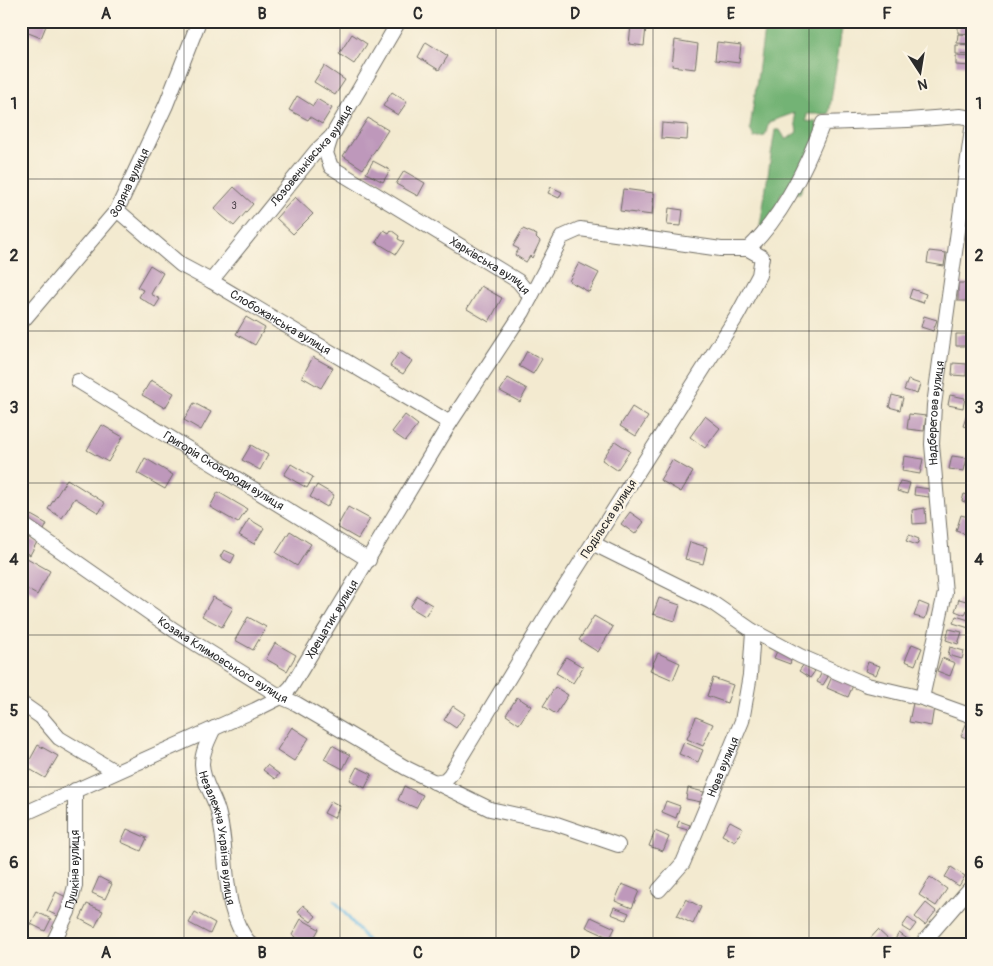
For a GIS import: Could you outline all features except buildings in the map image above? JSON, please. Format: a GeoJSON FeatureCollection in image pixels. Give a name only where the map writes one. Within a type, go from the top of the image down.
{"type":"FeatureCollection","features":[{"type":"Feature","properties":{"kind":"street","name":"Зоряна вулиця"},"geometry":{"type":"LineString","coordinates":[[21,323],[117,210],[166,105],[199,21]]}},
{"type":"Feature","properties":{"kind":"street","name":"Лозовеньківська вулиця"},"geometry":{"type":"LineString","coordinates":[[211,281],[317,150],[332,136],[399,21]]}},
{"type":"Feature","properties":{"kind":"street"},"geometry":{"type":"LineString","coordinates":[[748,249],[764,234],[787,198],[812,154],[823,123],[960,116],[972,118]]}},
{"type":"Feature","properties":{"kind":"street","name":"Надберегова вулиця"},"geometry":{"type":"LineString","coordinates":[[922,698],[945,593],[932,444],[933,415],[972,129]]}},
{"type":"Feature","properties":{"kind":"street","name":"Харківська вулиця"},"geometry":{"type":"LineString","coordinates":[[332,136],[326,153],[331,166],[518,281],[531,297],[562,237],[580,229],[712,248],[748,249]]}},
{"type":"Feature","properties":{"kind":"street","name":"Слобожанська вулиця"},"geometry":{"type":"LineString","coordinates":[[117,210],[181,265],[450,423]]}},
{"type":"Feature","properties":{"kind":"street","name":"Подільска вулиця"},"geometry":{"type":"LineString","coordinates":[[434,782],[445,780],[450,775],[547,616],[737,316],[759,274],[762,257],[748,249]]}},
{"type":"Feature","properties":{"kind":"street","name":"Хрещатик вулиця"},"geometry":{"type":"LineString","coordinates":[[21,814],[281,697],[302,671],[450,423],[531,297]]}},
{"type":"Feature","properties":{"kind":"street","name":"Григорія Сковороди вулиця"},"geometry":{"type":"LineString","coordinates":[[78,381],[369,560]]}},
{"type":"Feature","properties":{"kind":"street","name":"Козака Климовського вулиця"},"geometry":{"type":"LineString","coordinates":[[21,523],[174,630],[281,697],[434,782]]}},
{"type":"Feature","properties":{"kind":"street"},"geometry":{"type":"LineString","coordinates":[[594,544],[711,602],[753,631],[800,656],[867,685],[922,698],[972,716]]}},
{"type":"Feature","properties":{"kind":"street","name":"Нова вулиця"},"geometry":{"type":"LineString","coordinates":[[659,890],[683,863],[742,721],[750,675],[753,631]]}},
{"type":"Feature","properties":{"kind":"street"},"geometry":{"type":"LineString","coordinates":[[21,703],[41,717],[59,738],[116,772]]}},
{"type":"Feature","properties":{"kind":"street","name":"Незалежна Україна вулиця"},"geometry":{"type":"LineString","coordinates":[[214,728],[203,753],[204,777],[217,808],[225,867],[236,918],[251,945]]}},
{"type":"Feature","properties":{"kind":"street"},"geometry":{"type":"LineString","coordinates":[[434,782],[490,809],[554,823],[618,845]]}},
{"type":"Feature","properties":{"kind":"street","name":"Пушкіна вулиця"},"geometry":{"type":"LineString","coordinates":[[52,945],[68,912],[75,886],[75,790]]}},
{"type":"Feature","properties":{"kind":"street"},"geometry":{"type":"LineString","coordinates":[[921,945],[972,886]]}},
{"type":"Feature","properties":{"kind":"green space"},"geometry":{"type":"Polygon","coordinates":[[[759,21],[843,21],[829,114],[807,114],[806,121],[816,122],[822,137],[800,193],[781,193],[774,229],[770,235],[760,226],[775,130],[780,130],[786,140],[797,132],[794,113],[769,122],[765,136],[754,138],[750,128],[765,24],[759,21]]]}},
{"type":"Feature","properties":{"kind":"waterway"},"geometry":{"type":"LineString","coordinates":[[334,900],[371,945]]}}]}
